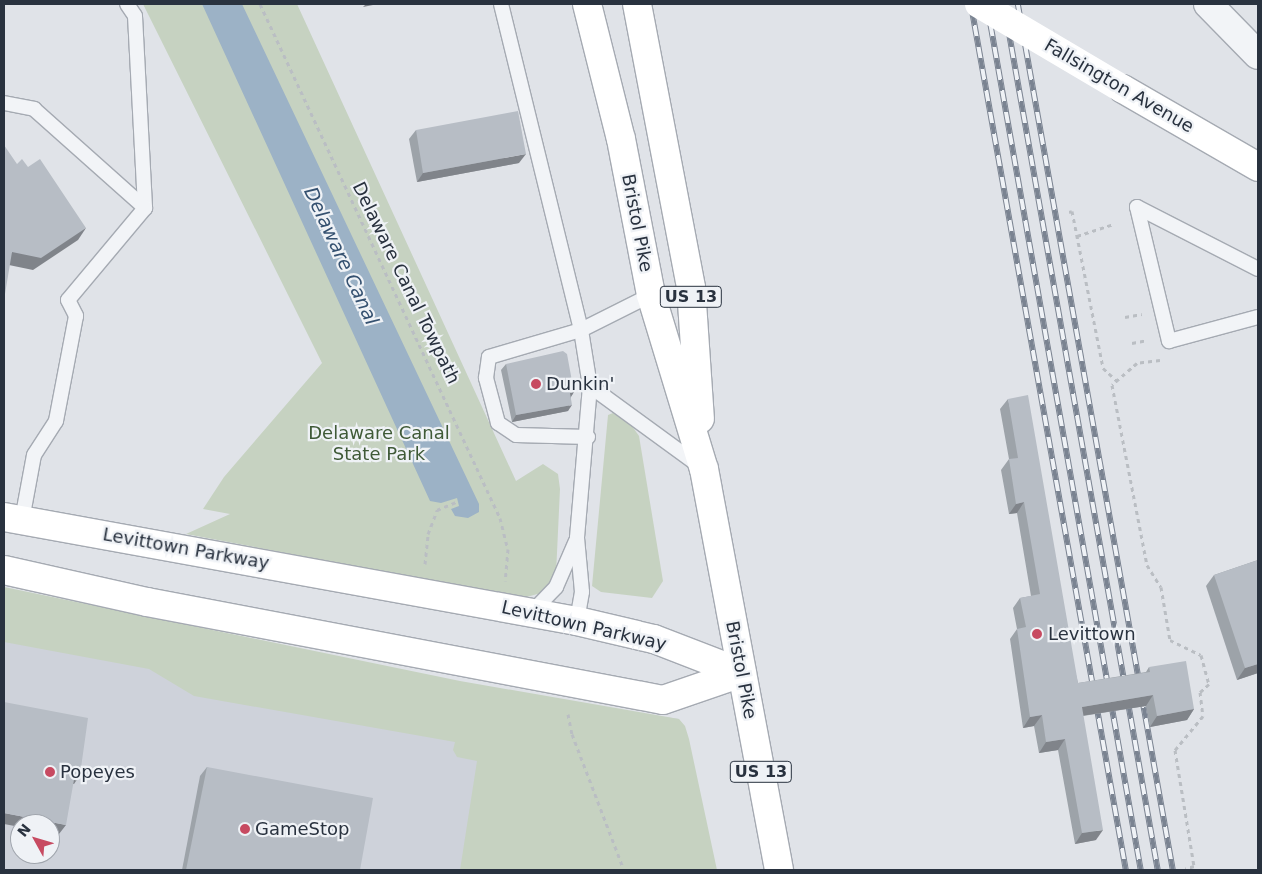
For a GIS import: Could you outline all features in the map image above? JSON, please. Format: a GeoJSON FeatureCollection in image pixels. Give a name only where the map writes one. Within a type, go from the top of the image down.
{"type":"FeatureCollection","features":[{"type":"Feature","properties":{"kind":"main road","name":"Bristol Pike"},"geometry":{"type":"LineString","coordinates":[[587,4],[621,138],[651,295],[704,469]]}},
{"type":"Feature","properties":{"kind":"main road","name":"Bristol Pike"},"geometry":{"type":"LineString","coordinates":[[637,4],[690,288],[704,469],[779,870]]}},
{"type":"Feature","properties":{"kind":"main road","name":"Fallsington Avenue"},"geometry":{"type":"LineString","coordinates":[[979,4],[1258,167]]}},
{"type":"Feature","properties":{"kind":"main road","name":"Levittown Parkway"},"geometry":{"type":"LineString","coordinates":[[13,518],[577,621],[654,639],[742,673]]}},
{"type":"Feature","properties":{"kind":"main road"},"geometry":{"type":"LineString","coordinates":[[4,570],[147,602],[663,700],[742,673]]}},
{"type":"Feature","properties":{"kind":"street"},"geometry":{"type":"LineString","coordinates":[[1208,4],[1258,55]]}},
{"type":"Feature","properties":{"kind":"lane"},"geometry":{"type":"LineString","coordinates":[[13,518],[34,456],[56,422],[76,316],[68,300],[145,208],[135,16],[128,4]]}},
{"type":"Feature","properties":{"kind":"lane"},"geometry":{"type":"LineString","coordinates":[[501,4],[581,330],[590,386],[588,437],[578,538],[582,592],[577,621]]}},
{"type":"Feature","properties":{"kind":"lane"},"geometry":{"type":"LineString","coordinates":[[4,103],[34,108],[145,208]]}},
{"type":"Feature","properties":{"kind":"lane"},"geometry":{"type":"LineString","coordinates":[[1258,269],[1137,207],[1169,341],[1258,317]]}},
{"type":"Feature","properties":{"kind":"lane"},"geometry":{"type":"LineString","coordinates":[[588,437],[516,435],[498,423],[486,378],[489,357],[581,330],[651,295]]}},
{"type":"Feature","properties":{"kind":"lane"},"geometry":{"type":"LineString","coordinates":[[590,386],[704,469]]}},
{"type":"Feature","properties":{"kind":"lane"},"geometry":{"type":"LineString","coordinates":[[531,613],[556,587],[578,538]]}},
{"type":"Feature","properties":{"kind":"path","name":"Delaware Canal Towpath"},"geometry":{"type":"LineString","coordinates":[[260,4],[490,492],[508,548],[505,580]]}},
{"type":"Feature","properties":{"kind":"path"},"geometry":{"type":"LineString","coordinates":[[1069,212],[1072,210],[1104,368],[1117,381]]}},
{"type":"Feature","properties":{"kind":"path"},"geometry":{"type":"LineString","coordinates":[[1077,236],[1114,224]]}},
{"type":"Feature","properties":{"kind":"path"},"geometry":{"type":"LineString","coordinates":[[1132,343],[1157,338]]}},
{"type":"Feature","properties":{"kind":"path"},"geometry":{"type":"LineString","coordinates":[[1160,360],[1137,363],[1112,386],[1147,565],[1161,587],[1170,640],[1201,654],[1209,684],[1200,692],[1203,716],[1175,750],[1194,866],[1185,869]]}},
{"type":"Feature","properties":{"kind":"path"},"geometry":{"type":"LineString","coordinates":[[425,564],[428,534],[437,510],[458,501]]}},
{"type":"Feature","properties":{"kind":"path"},"geometry":{"type":"LineString","coordinates":[[568,714],[572,734],[624,870]]}},
{"type":"Feature","properties":{"kind":"shaded area"},"geometry":{"type":"Polygon","coordinates":[[[4,619],[679,719],[715,870],[4,870],[4,619]]]}},
{"type":"Feature","properties":{"kind":"green space","name":"Delaware Canal State Park"},"geometry":{"type":"Polygon","coordinates":[[[143,4],[297,4],[516,481],[543,464],[558,474],[560,489],[556,574],[541,593],[523,598],[186,534],[230,514],[203,509],[224,477],[322,363],[143,4]]]}},
{"type":"Feature","properties":{"kind":"green space"},"geometry":{"type":"Polygon","coordinates":[[[613,413],[632,426],[639,436],[663,581],[652,598],[601,592],[592,586],[608,415],[613,413]]]}},
{"type":"Feature","properties":{"kind":"green space"},"geometry":{"type":"Polygon","coordinates":[[[4,587],[460,681],[679,719],[685,726],[689,739],[717,870],[460,870],[477,761],[457,757],[453,750],[455,742],[194,696],[149,669],[4,642],[4,587]]]}},
{"type":"Feature","properties":{"kind":"water","name":"Delaware Canal"},"geometry":{"type":"Polygon","coordinates":[[[202,4],[242,4],[479,504],[479,512],[468,518],[455,516],[451,509],[459,506],[457,498],[441,503],[430,501],[202,4]]]}},
{"type":"Feature","properties":{"kind":"building"},"geometry":{"type":"Polygon","coordinates":[[[518,111],[526,154],[423,173],[416,130],[518,111]]]}},
{"type":"Feature","properties":{"kind":"building"},"geometry":{"type":"Polygon","coordinates":[[[4,145],[17,164],[22,159],[28,167],[40,159],[86,228],[41,258],[12,252],[4,300],[4,145]]]}},
{"type":"Feature","properties":{"kind":"building","name":"Dunkin'"},"geometry":{"type":"Polygon","coordinates":[[[563,351],[567,354],[574,392],[570,393],[572,405],[516,415],[506,364],[563,351]]]}},
{"type":"Feature","properties":{"kind":"building"},"geometry":{"type":"Polygon","coordinates":[[[1028,395],[1078,683],[1150,672],[1149,667],[1186,661],[1194,709],[1157,716],[1153,695],[1082,707],[1103,830],[1082,833],[1065,739],[1046,742],[1042,715],[1030,717],[1017,629],[1026,627],[1020,598],[1040,594],[1024,502],[1016,504],[1009,459],[1018,458],[1008,399],[1028,395]]]}},
{"type":"Feature","properties":{"kind":"building"},"geometry":{"type":"Polygon","coordinates":[[[1258,560],[1258,664],[1245,668],[1214,575],[1258,560]]]}},
{"type":"Feature","properties":{"kind":"building"},"geometry":{"type":"Polygon","coordinates":[[[4,702],[88,718],[80,775],[75,774],[66,825],[60,824],[60,814],[4,813],[4,702]]]}},
{"type":"Feature","properties":{"kind":"building"},"geometry":{"type":"Polygon","coordinates":[[[207,767],[373,798],[360,870],[186,870],[207,767]]]}},
{"type":"Feature","properties":{"kind":"railway"},"geometry":{"type":"LineString","coordinates":[[971,4],[1126,870]]}},
{"type":"Feature","properties":{"kind":"railway"},"geometry":{"type":"LineString","coordinates":[[987,4],[1141,870]]}},
{"type":"Feature","properties":{"kind":"railway"},"geometry":{"type":"LineString","coordinates":[[1004,4],[1158,870]]}},
{"type":"Feature","properties":{"kind":"railway"},"geometry":{"type":"LineString","coordinates":[[1018,4],[1173,870]]}},
{"type":"Feature","properties":{"kind":"place","name":"Dunkin'"},"geometry":{"type":"Point","coordinates":[536,384]}},
{"type":"Feature","properties":{"kind":"place","name":"Levittown"},"geometry":{"type":"Point","coordinates":[1037,634]}},
{"type":"Feature","properties":{"kind":"place","name":"Popeyes"},"geometry":{"type":"Point","coordinates":[50,772]}},
{"type":"Feature","properties":{"kind":"place","name":"GameStop"},"geometry":{"type":"Point","coordinates":[245,829]}}]}
